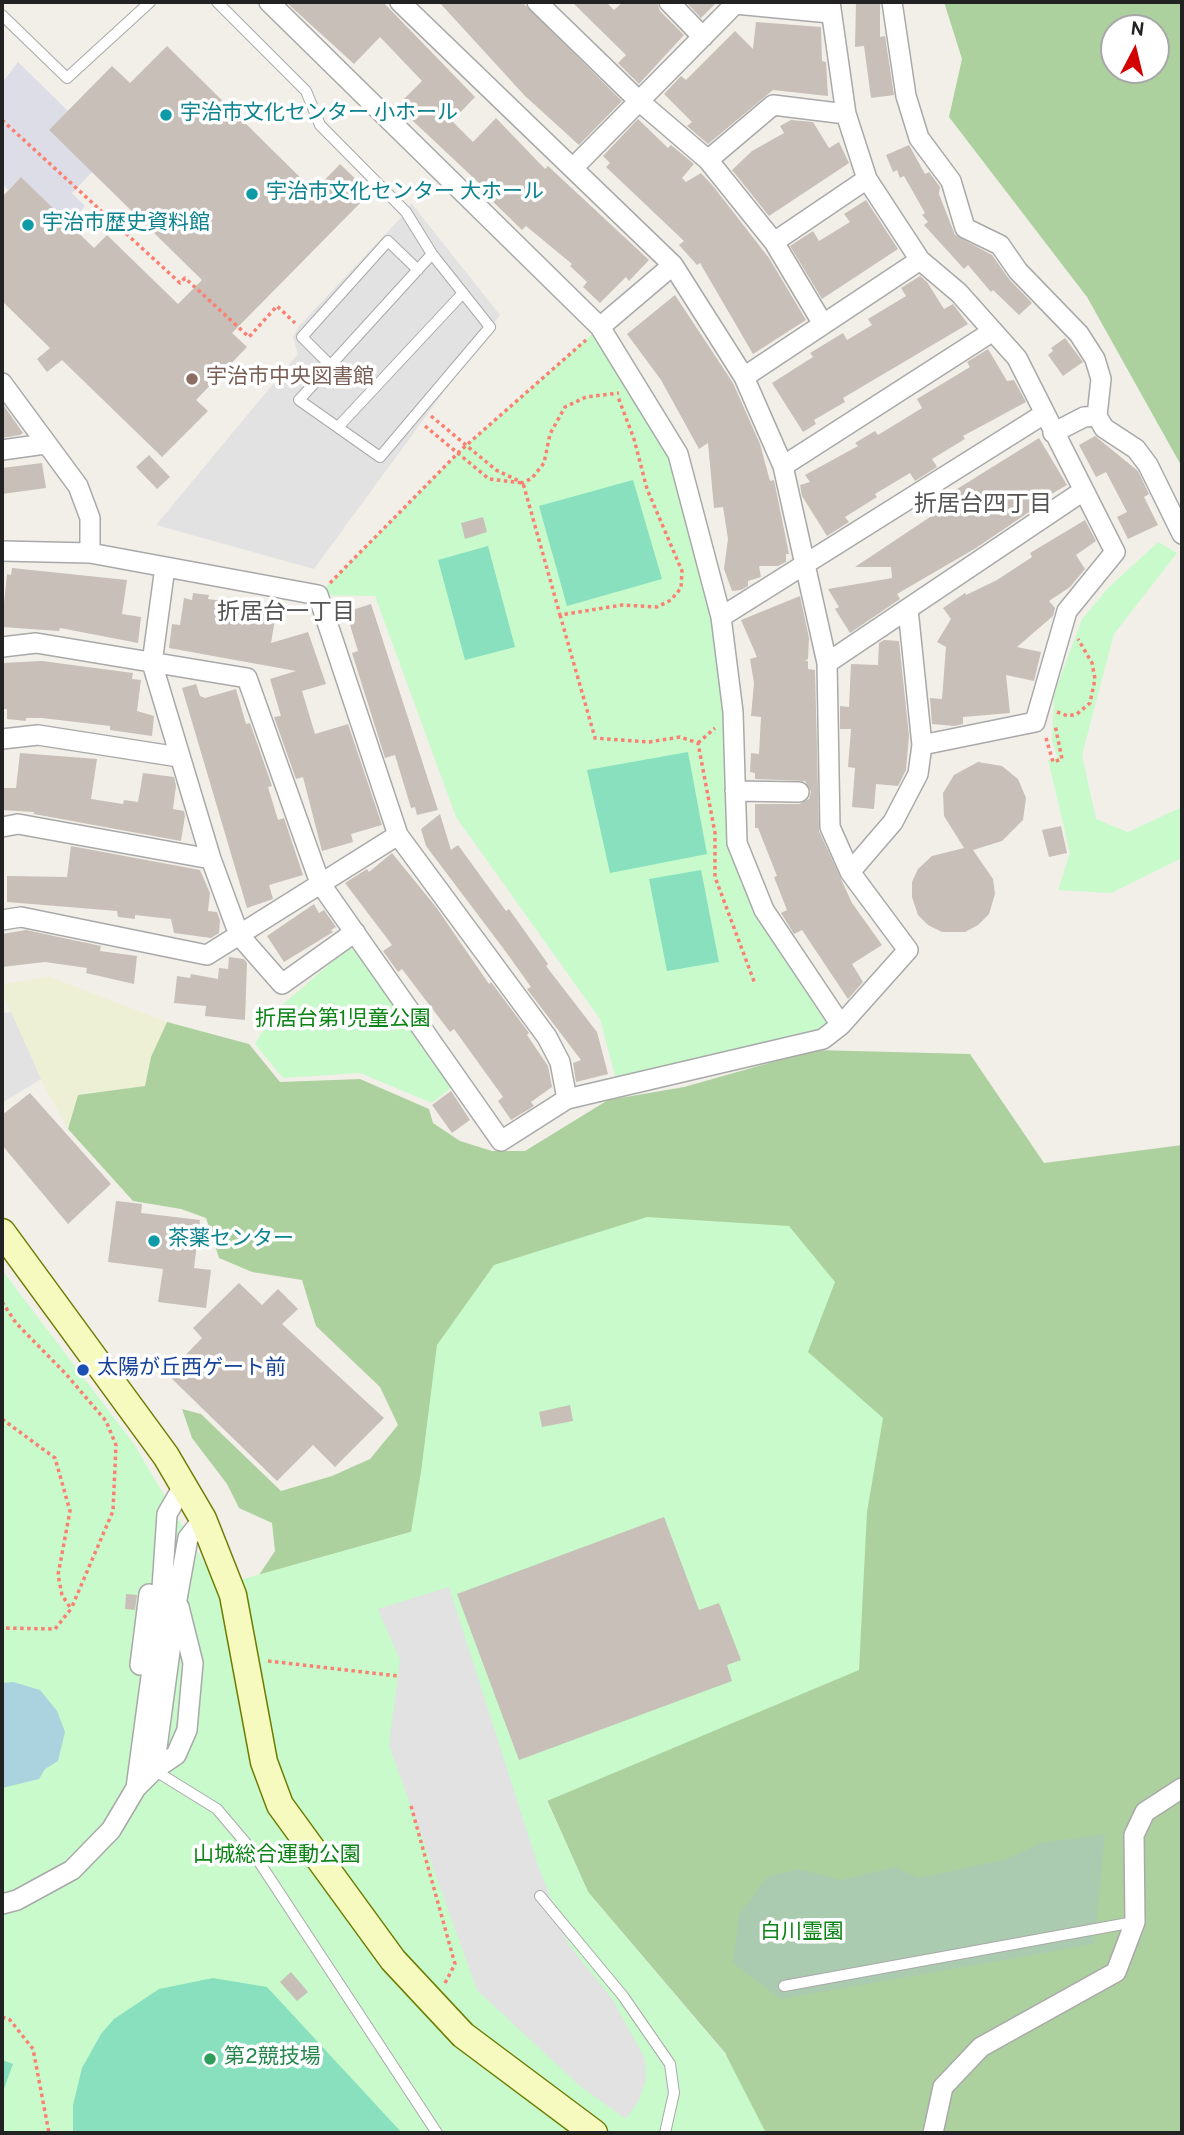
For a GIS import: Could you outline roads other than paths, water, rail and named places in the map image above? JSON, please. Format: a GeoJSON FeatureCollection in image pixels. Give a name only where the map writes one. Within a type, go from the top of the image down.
{"type":"FeatureCollection","features":[{"type":"Feature","properties":{"kind":"street"},"geometry":{"type":"LineString","coordinates":[[269,2],[600,327],[678,454],[722,617],[733,712],[737,843],[764,910],[841,1025]]}},
{"type":"Feature","properties":{"kind":"street"},"geometry":{"type":"LineString","coordinates":[[2,648],[36,643],[247,678],[320,883],[501,1141],[567,1099],[823,1039],[841,1025],[908,950],[850,872],[815,791],[827,663],[783,466],[744,377],[673,265],[400,2]]}},
{"type":"Feature","properties":{"kind":"street"},"geometry":{"type":"LineString","coordinates":[[537,2],[639,101],[708,160],[774,242],[823,324]]}},
{"type":"Feature","properties":{"kind":"street"},"geometry":{"type":"LineString","coordinates":[[669,2],[703,37]]}},
{"type":"Feature","properties":{"kind":"street"},"geometry":{"type":"LineString","coordinates":[[892,2],[906,96],[919,138],[951,181],[965,228],[1000,246],[1018,271],[1079,334],[1095,359],[1101,379],[1097,416],[1104,428],[1136,449],[1148,465],[1182,534]]}},
{"type":"Feature","properties":{"kind":"street"},"geometry":{"type":"LineString","coordinates":[[573,168],[735,4],[830,8],[846,114],[867,179],[920,260],[959,293],[1017,359],[1115,552],[1068,611],[1035,722],[922,745]]}},
{"type":"Feature","properties":{"kind":"street"},"geometry":{"type":"LineString","coordinates":[[708,160],[773,104],[846,114]]}},
{"type":"Feature","properties":{"kind":"street"},"geometry":{"type":"LineString","coordinates":[[774,242],[867,179]]}},
{"type":"Feature","properties":{"kind":"street"},"geometry":{"type":"LineString","coordinates":[[744,377],[920,260]]}},
{"type":"Feature","properties":{"kind":"street"},"geometry":{"type":"LineString","coordinates":[[600,327],[673,265]]}},
{"type":"Feature","properties":{"kind":"street"},"geometry":{"type":"LineString","coordinates":[[783,466],[993,331]]}},
{"type":"Feature","properties":{"kind":"street"},"geometry":{"type":"LineString","coordinates":[[2,383],[78,486],[90,518],[90,553]]}},
{"type":"Feature","properties":{"kind":"street"},"geometry":{"type":"LineString","coordinates":[[722,617],[807,566],[1044,414]]}},
{"type":"Feature","properties":{"kind":"street"},"geometry":{"type":"LineString","coordinates":[[1054,433],[1084,417],[1097,416]]}},
{"type":"Feature","properties":{"kind":"street"},"geometry":{"type":"LineString","coordinates":[[2,450],[45,444]]}},
{"type":"Feature","properties":{"kind":"street"},"geometry":{"type":"LineString","coordinates":[[827,663],[1083,491]]}},
{"type":"Feature","properties":{"kind":"street"},"geometry":{"type":"LineString","coordinates":[[2,551],[90,553],[318,595],[398,835],[547,1037],[560,1062],[567,1099]]}},
{"type":"Feature","properties":{"kind":"street"},"geometry":{"type":"LineString","coordinates":[[165,567],[152,663],[211,859],[239,935],[282,984],[355,932]]}},
{"type":"Feature","properties":{"kind":"street"},"geometry":{"type":"LineString","coordinates":[[850,872],[893,822],[918,774],[922,745],[908,609]]}},
{"type":"Feature","properties":{"kind":"street"},"geometry":{"type":"LineString","coordinates":[[2,739],[38,735],[179,757]]}},
{"type":"Feature","properties":{"kind":"street"},"geometry":{"type":"LineString","coordinates":[[736,791],[815,791]]}},
{"type":"Feature","properties":{"kind":"street"},"geometry":{"type":"LineString","coordinates":[[2,827],[18,824],[211,859]]}},
{"type":"Feature","properties":{"kind":"street"},"geometry":{"type":"LineString","coordinates":[[2,920],[21,917],[207,955],[398,835]]}},
{"type":"Feature","properties":{"kind":"street"},"geometry":{"type":"LineString","coordinates":[[2,1233],[185,1483],[203,1518],[233,1595],[264,1762],[280,1805],[393,1960],[463,2035],[594,2133]]}},
{"type":"Feature","properties":{"kind":"street"},"geometry":{"type":"LineString","coordinates":[[136,1788],[134,1730],[151,1580],[167,1514],[185,1483]]}},
{"type":"Feature","properties":{"kind":"street"},"geometry":{"type":"LineString","coordinates":[[163,1770],[177,1599],[188,1538],[203,1518]]}},
{"type":"Feature","properties":{"kind":"street"},"geometry":{"type":"LineString","coordinates":[[2,1903],[17,1900],[72,1870],[111,1830],[136,1788],[163,1770],[176,1755],[187,1730],[193,1663],[177,1599]]}},
{"type":"Feature","properties":{"kind":"street"},"geometry":{"type":"LineString","coordinates":[[933,2133],[943,2087],[981,2047],[1116,1972],[1135,1922],[1134,1835],[1145,1812],[1182,1788]]}},
{"type":"Feature","properties":{"kind":"lane"},"geometry":{"type":"LineString","coordinates":[[2,15],[66,78],[149,2]]}},
{"type":"Feature","properties":{"kind":"lane"},"geometry":{"type":"LineString","coordinates":[[217,2],[306,91],[320,125],[406,212],[432,254],[490,327],[380,457],[299,400],[432,254]]}},
{"type":"Feature","properties":{"kind":"lane"},"geometry":{"type":"LineString","coordinates":[[331,366],[302,337],[388,241],[418,270]]}},
{"type":"Feature","properties":{"kind":"lane"},"geometry":{"type":"LineString","coordinates":[[338,427],[463,293]]}},
{"type":"Feature","properties":{"kind":"lane"},"geometry":{"type":"LineString","coordinates":[[163,1770],[217,1809],[250,1848],[438,2133]]}},
{"type":"Feature","properties":{"kind":"lane"},"geometry":{"type":"LineString","coordinates":[[540,1896],[623,1996],[670,2064],[674,2093],[665,2133]]}},
{"type":"Feature","properties":{"kind":"lane"},"geometry":{"type":"LineString","coordinates":[[784,1986],[1135,1922]]}},
{"type":"Feature","properties":{"kind":"water"},"geometry":{"type":"Polygon","coordinates":[[[13,1682],[40,1690],[57,1711],[65,1732],[58,1761],[45,1769],[39,1779],[2,1788],[2,1683],[13,1682]]]}},
{"type":"Feature","properties":{"kind":"place","name":"宇治市文化センター 小ホール"},"geometry":{"type":"Point","coordinates":[166,115]}},
{"type":"Feature","properties":{"kind":"place","name":"宇治市文化センター 大ホール"},"geometry":{"type":"Point","coordinates":[252,194]}},
{"type":"Feature","properties":{"kind":"place","name":"宇治市歴史資料館"},"geometry":{"type":"Point","coordinates":[28,225]}},
{"type":"Feature","properties":{"kind":"place","name":"宇治市中央図書館"},"geometry":{"type":"Point","coordinates":[192,379]}},
{"type":"Feature","properties":{"kind":"place","name":"茶薬センター"},"geometry":{"type":"Point","coordinates":[154,1241]}},
{"type":"Feature","properties":{"kind":"place","name":"太陽が丘西ゲート前"},"geometry":{"type":"Point","coordinates":[83,1370]}},
{"type":"Feature","properties":{"kind":"place","name":"第2競技場"},"geometry":{"type":"Point","coordinates":[210,2059]}},
{"type":"Feature","properties":{"kind":"district","name":"折居台四丁目"},"geometry":{"type":"Point","coordinates":[983,506]}},
{"type":"Feature","properties":{"kind":"district","name":"折居台一丁目"},"geometry":{"type":"Point","coordinates":[286,614]}},
{"type":"Feature","properties":{"kind":"park label","name":"折居台第1児童公園"},"geometry":{"type":"Point","coordinates":[343,1021]}},
{"type":"Feature","properties":{"kind":"park label","name":"山城総合運動公園"},"geometry":{"type":"Point","coordinates":[277,1857]}},
{"type":"Feature","properties":{"kind":"park label","name":"白川霊園"},"geometry":{"type":"Point","coordinates":[802,1934]}}]}
